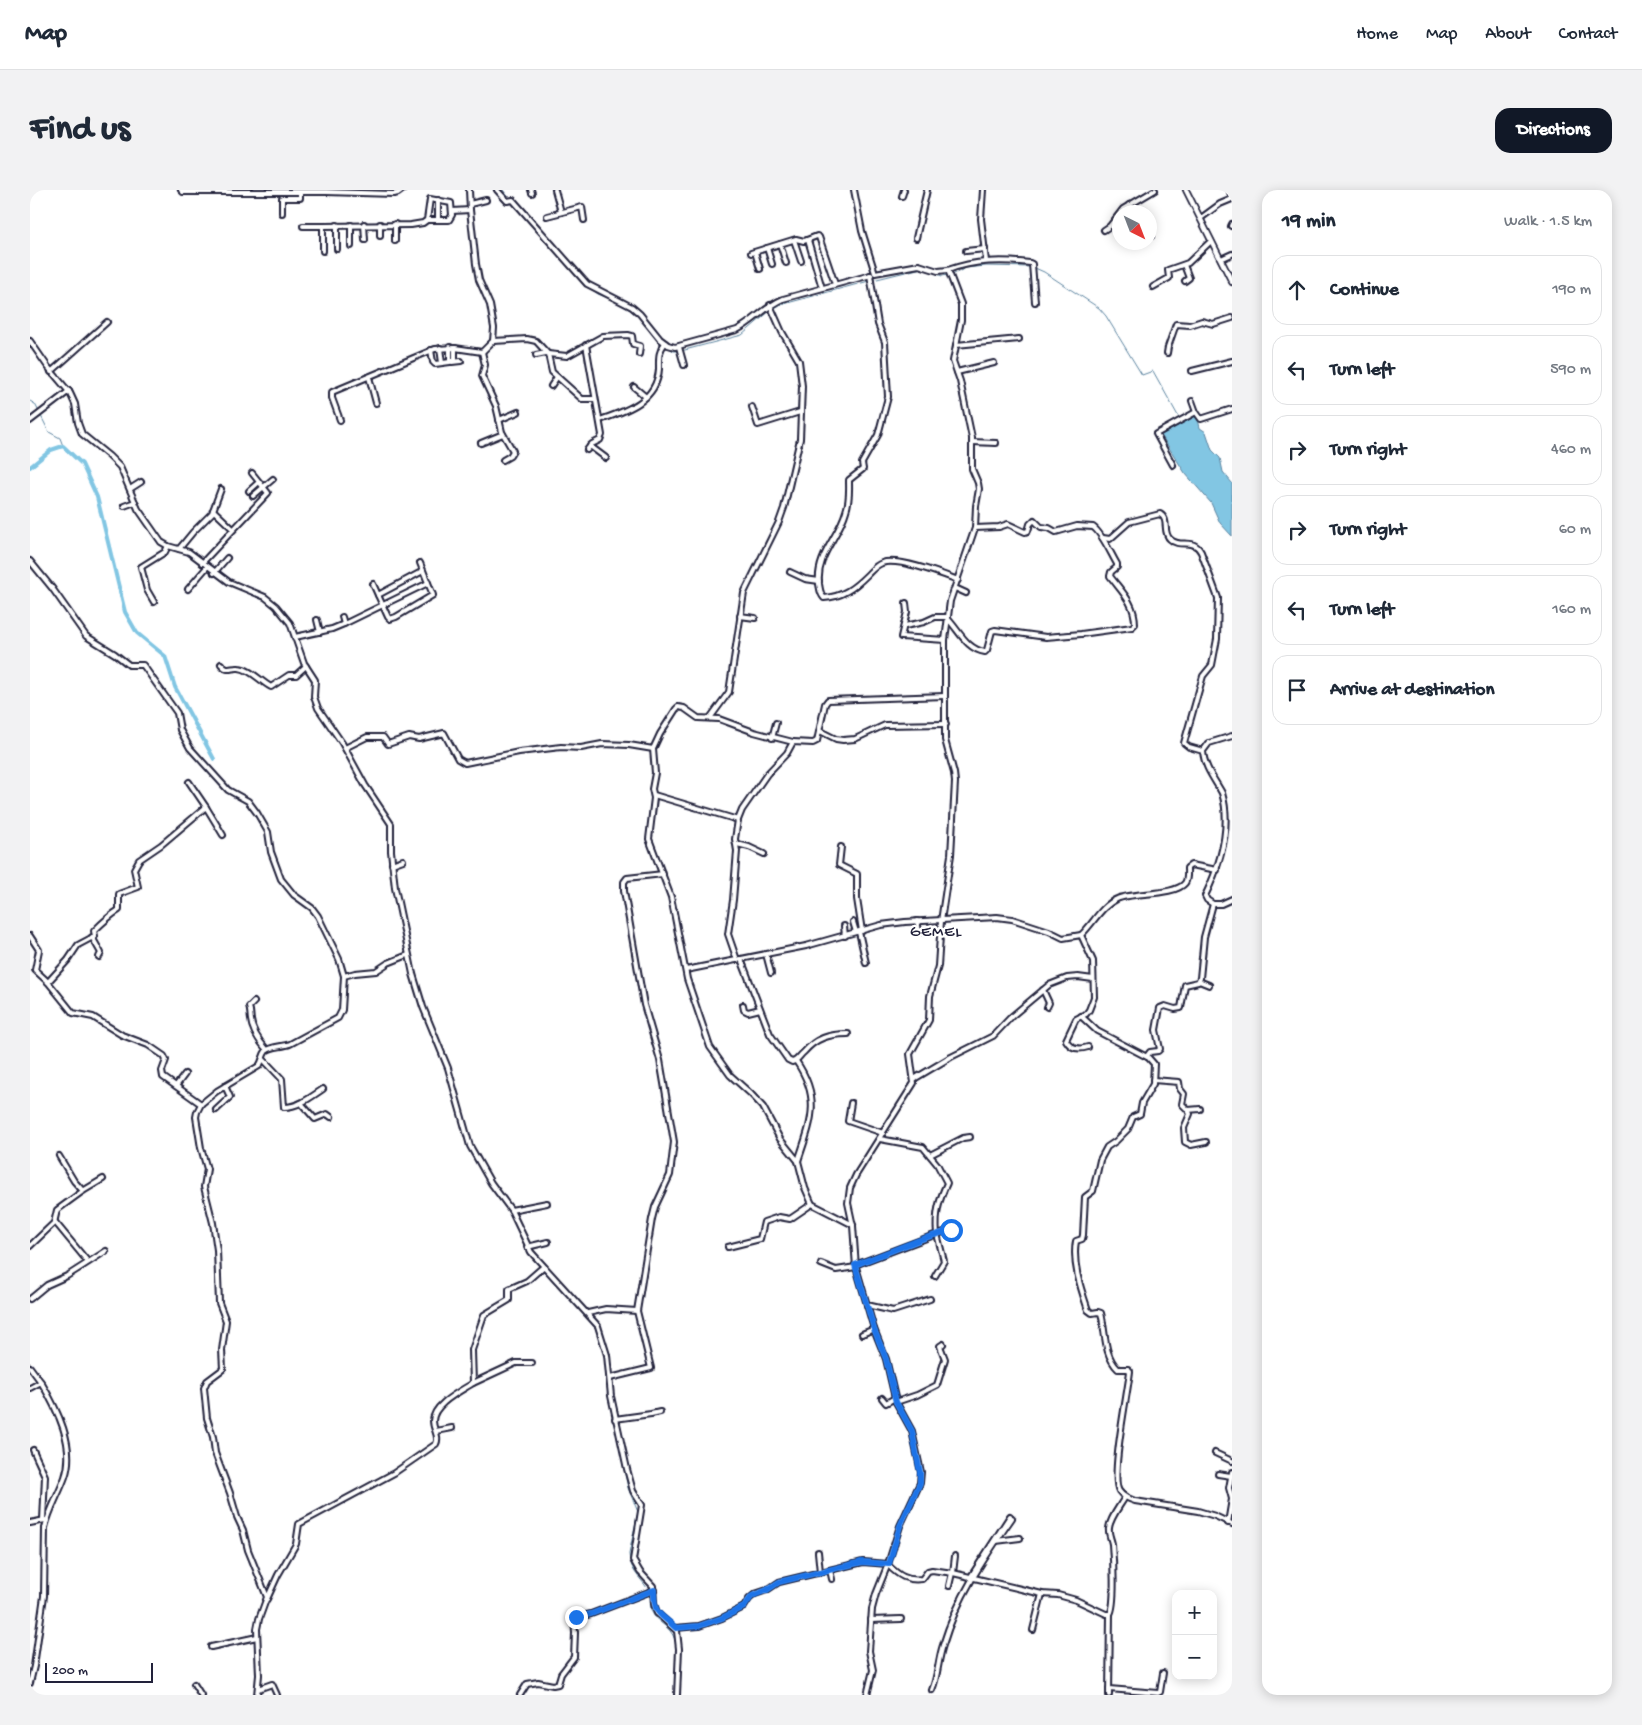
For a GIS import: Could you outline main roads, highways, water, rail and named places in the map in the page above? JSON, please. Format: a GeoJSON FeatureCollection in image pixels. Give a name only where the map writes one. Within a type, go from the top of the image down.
{"type":"FeatureCollection","features":[{"type":"Feature","properties":{"kind":"main road"},"geometry":{"type":"LineString","coordinates":[[1186,190],[1232,281]]}},
{"type":"Feature","properties":{"kind":"water"},"geometry":{"type":"Polygon","coordinates":[[[1197,415],[1200,428],[1206,432],[1212,450],[1220,458],[1223,472],[1232,483],[1232,536],[1220,523],[1211,503],[1185,473],[1161,435],[1197,415]]]}},
{"type":"Feature","properties":{"kind":"waterway"},"geometry":{"type":"LineString","coordinates":[[503,190],[510,199]]}},
{"type":"Feature","properties":{"kind":"waterway"},"geometry":{"type":"LineString","coordinates":[[952,275],[966,268],[986,266],[1031,267]]}},
{"type":"Feature","properties":{"kind":"waterway"},"geometry":{"type":"LineString","coordinates":[[873,280],[922,268],[942,276],[948,275]]}},
{"type":"Feature","properties":{"kind":"waterway"},"geometry":{"type":"LineString","coordinates":[[1035,268],[1099,308],[1106,316],[1142,375],[1153,371],[1182,423]]}},
{"type":"Feature","properties":{"kind":"waterway"},"geometry":{"type":"LineString","coordinates":[[665,346],[674,351],[681,351],[742,335],[771,310],[780,305],[869,281]]}},
{"type":"Feature","properties":{"kind":"waterway"},"geometry":{"type":"LineString","coordinates":[[587,286],[598,294],[618,302],[639,316]]}},
{"type":"Feature","properties":{"kind":"waterway"},"geometry":{"type":"LineString","coordinates":[[30,401],[35,404],[49,432],[60,438],[63,446]]}},
{"type":"Feature","properties":{"kind":"waterway"},"geometry":{"type":"LineString","coordinates":[[30,467],[51,450],[63,446],[82,464],[97,497],[125,612],[137,633],[165,656],[175,687],[214,759]]}},
{"type":"Feature","properties":{"kind":"waterway"},"geometry":{"type":"LineString","coordinates":[[609,1399],[628,1488],[638,1512],[629,1554],[630,1561],[635,1572],[648,1590],[653,1614],[670,1631],[675,1640],[677,1660],[675,1695]]}},
{"type":"Feature","properties":{"kind":"district","name":"GEMEL"},"geometry":{"type":"Point","coordinates":[936,933]}}]}
